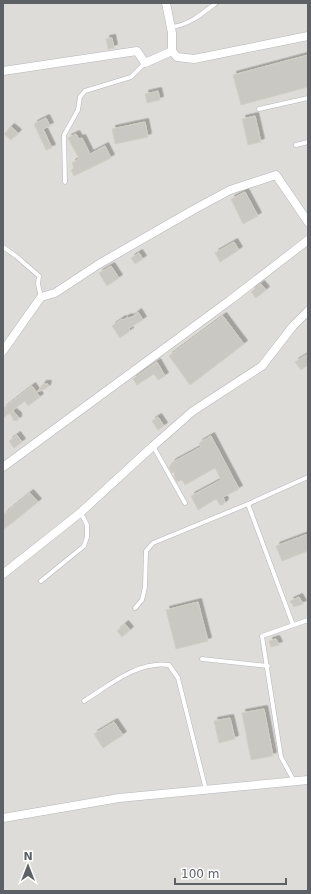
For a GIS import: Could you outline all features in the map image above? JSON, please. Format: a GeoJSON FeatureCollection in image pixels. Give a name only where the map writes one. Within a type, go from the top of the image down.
{"type":"FeatureCollection","features":[{"type":"Feature","properties":{"kind":"street"},"geometry":{"type":"LineString","coordinates":[[166,3],[171,27],[172,51],[178,57],[194,60],[308,36]]}},
{"type":"Feature","properties":{"kind":"street"},"geometry":{"type":"LineString","coordinates":[[3,72],[137,51],[145,63],[172,51]]}},
{"type":"Feature","properties":{"kind":"street"},"geometry":{"type":"LineString","coordinates":[[3,351],[41,297],[54,293],[99,264],[230,190],[276,175],[308,222]]}},
{"type":"Feature","properties":{"kind":"street"},"geometry":{"type":"LineString","coordinates":[[3,467],[229,301],[308,240]]}},
{"type":"Feature","properties":{"kind":"street"},"geometry":{"type":"LineString","coordinates":[[3,574],[80,513],[193,411],[262,366],[293,326],[308,311]]}},
{"type":"Feature","properties":{"kind":"street"},"geometry":{"type":"LineString","coordinates":[[3,818],[119,798],[308,780]]}},
{"type":"Feature","properties":{"kind":"lane"},"geometry":{"type":"LineString","coordinates":[[171,27],[196,19],[216,3]]}},
{"type":"Feature","properties":{"kind":"lane"},"geometry":{"type":"LineString","coordinates":[[65,182],[64,135],[78,110],[80,96],[85,91],[131,77],[145,63]]}},
{"type":"Feature","properties":{"kind":"lane"},"geometry":{"type":"LineString","coordinates":[[259,109],[308,98]]}},
{"type":"Feature","properties":{"kind":"lane"},"geometry":{"type":"LineString","coordinates":[[296,145],[308,142]]}},
{"type":"Feature","properties":{"kind":"lane"},"geometry":{"type":"LineString","coordinates":[[3,247],[39,276],[38,284],[41,297]]}},
{"type":"Feature","properties":{"kind":"lane"},"geometry":{"type":"LineString","coordinates":[[153,446],[185,503]]}},
{"type":"Feature","properties":{"kind":"lane"},"geometry":{"type":"LineString","coordinates":[[135,608],[142,600],[145,587],[146,551],[153,543],[248,504],[308,477]]}},
{"type":"Feature","properties":{"kind":"lane"},"geometry":{"type":"LineString","coordinates":[[248,504],[293,625]]}},
{"type":"Feature","properties":{"kind":"lane"},"geometry":{"type":"LineString","coordinates":[[41,581],[84,546],[87,537],[87,526],[80,513]]}},
{"type":"Feature","properties":{"kind":"lane"},"geometry":{"type":"LineString","coordinates":[[295,781],[281,757],[268,666],[262,636],[308,620]]}},
{"type":"Feature","properties":{"kind":"lane"},"geometry":{"type":"LineString","coordinates":[[202,659],[268,666]]}},
{"type":"Feature","properties":{"kind":"lane"},"geometry":{"type":"LineString","coordinates":[[84,702],[137,669],[158,664],[169,665],[178,678],[206,790]]}},
{"type":"Feature","properties":{"kind":"shaded area"},"geometry":{"type":"Polygon","coordinates":[[[3,3],[308,3],[308,891],[3,891],[3,3]]]}},
{"type":"Feature","properties":{"kind":"building"},"geometry":{"type":"Polygon","coordinates":[[[112,38],[114,48],[108,49],[106,39],[112,38]]]}},
{"type":"Feature","properties":{"kind":"building"},"geometry":{"type":"Polygon","coordinates":[[[308,55],[308,87],[241,105],[233,75],[308,55]]]}},
{"type":"Feature","properties":{"kind":"building"},"geometry":{"type":"Polygon","coordinates":[[[158,91],[160,100],[147,103],[145,94],[158,91]]]}},
{"type":"Feature","properties":{"kind":"building"},"geometry":{"type":"Polygon","coordinates":[[[255,116],[261,142],[248,145],[242,119],[255,116]]]}},
{"type":"Feature","properties":{"kind":"building"},"geometry":{"type":"Polygon","coordinates":[[[46,118],[50,126],[43,129],[52,148],[46,150],[34,124],[46,118]]]}},
{"type":"Feature","properties":{"kind":"building"},"geometry":{"type":"Polygon","coordinates":[[[145,122],[148,137],[115,144],[112,129],[145,122]]]}},
{"type":"Feature","properties":{"kind":"building"},"geometry":{"type":"Polygon","coordinates":[[[11,127],[18,133],[11,140],[4,134],[11,127]]]}},
{"type":"Feature","properties":{"kind":"building"},"geometry":{"type":"Polygon","coordinates":[[[76,134],[79,139],[82,138],[90,154],[105,146],[111,158],[74,176],[71,170],[74,168],[72,163],[79,159],[68,138],[76,134]]]}},
{"type":"Feature","properties":{"kind":"building"},"geometry":{"type":"Polygon","coordinates":[[[245,192],[258,216],[243,224],[231,199],[245,192]]]}},
{"type":"Feature","properties":{"kind":"building"},"geometry":{"type":"Polygon","coordinates":[[[234,242],[239,250],[220,262],[215,253],[234,242]]]}},
{"type":"Feature","properties":{"kind":"building"},"geometry":{"type":"Polygon","coordinates":[[[139,253],[143,259],[135,264],[131,258],[139,253]]]}},
{"type":"Feature","properties":{"kind":"building"},"geometry":{"type":"Polygon","coordinates":[[[111,266],[119,278],[107,286],[99,273],[111,266]]]}},
{"type":"Feature","properties":{"kind":"building"},"geometry":{"type":"Polygon","coordinates":[[[261,284],[266,290],[256,298],[251,292],[261,284]]]}},
{"type":"Feature","properties":{"kind":"building"},"geometry":{"type":"Polygon","coordinates":[[[138,312],[143,320],[129,328],[130,331],[120,338],[112,326],[122,319],[132,317],[138,312]]]}},
{"type":"Feature","properties":{"kind":"building"},"geometry":{"type":"Polygon","coordinates":[[[223,316],[244,344],[190,385],[169,356],[223,316]]]}},
{"type":"Feature","properties":{"kind":"building"},"geometry":{"type":"Polygon","coordinates":[[[308,354],[308,365],[301,370],[295,362],[308,354]]]}},
{"type":"Feature","properties":{"kind":"building"},"geometry":{"type":"Polygon","coordinates":[[[157,362],[165,376],[158,380],[154,374],[137,385],[133,379],[157,362]]]}},
{"type":"Feature","properties":{"kind":"building"},"geometry":{"type":"Polygon","coordinates":[[[43,384],[48,384],[47,388],[37,392],[43,384]]]}},
{"type":"Feature","properties":{"kind":"building"},"geometry":{"type":"Polygon","coordinates":[[[32,386],[40,397],[28,406],[25,401],[12,411],[18,416],[18,420],[14,421],[10,413],[3,418],[3,409],[32,386]]]}},
{"type":"Feature","properties":{"kind":"building"},"geometry":{"type":"Polygon","coordinates":[[[158,417],[164,426],[158,430],[152,421],[158,417]]]}},
{"type":"Feature","properties":{"kind":"building"},"geometry":{"type":"Polygon","coordinates":[[[17,435],[22,442],[14,448],[9,441],[17,435]]]}},
{"type":"Feature","properties":{"kind":"building"},"geometry":{"type":"Polygon","coordinates":[[[211,436],[239,489],[223,497],[225,502],[223,505],[220,505],[216,499],[198,510],[191,496],[221,480],[215,468],[185,485],[182,480],[177,482],[174,476],[175,473],[171,472],[169,467],[173,462],[201,447],[199,443],[211,436]]]}},
{"type":"Feature","properties":{"kind":"building"},"geometry":{"type":"Polygon","coordinates":[[[30,493],[38,502],[3,530],[3,515],[30,493]]]}},
{"type":"Feature","properties":{"kind":"building"},"geometry":{"type":"Polygon","coordinates":[[[308,534],[308,551],[282,561],[276,546],[308,534]]]}},
{"type":"Feature","properties":{"kind":"building"},"geometry":{"type":"Polygon","coordinates":[[[299,597],[303,604],[294,607],[290,601],[299,597]]]}},
{"type":"Feature","properties":{"kind":"building"},"geometry":{"type":"Polygon","coordinates":[[[198,602],[208,641],[176,649],[166,610],[198,602]]]}},
{"type":"Feature","properties":{"kind":"building"},"geometry":{"type":"Polygon","coordinates":[[[125,624],[130,630],[122,637],[117,631],[125,624]]]}},
{"type":"Feature","properties":{"kind":"building"},"geometry":{"type":"Polygon","coordinates":[[[276,639],[279,645],[271,647],[269,641],[276,639]]]}},
{"type":"Feature","properties":{"kind":"building"},"geometry":{"type":"Polygon","coordinates":[[[264,709],[273,756],[251,760],[242,713],[264,709]]]}},
{"type":"Feature","properties":{"kind":"building"},"geometry":{"type":"Polygon","coordinates":[[[230,718],[235,739],[219,743],[214,721],[230,718]]]}},
{"type":"Feature","properties":{"kind":"building"},"geometry":{"type":"Polygon","coordinates":[[[114,722],[123,735],[103,748],[94,734],[114,722]]]}}]}
